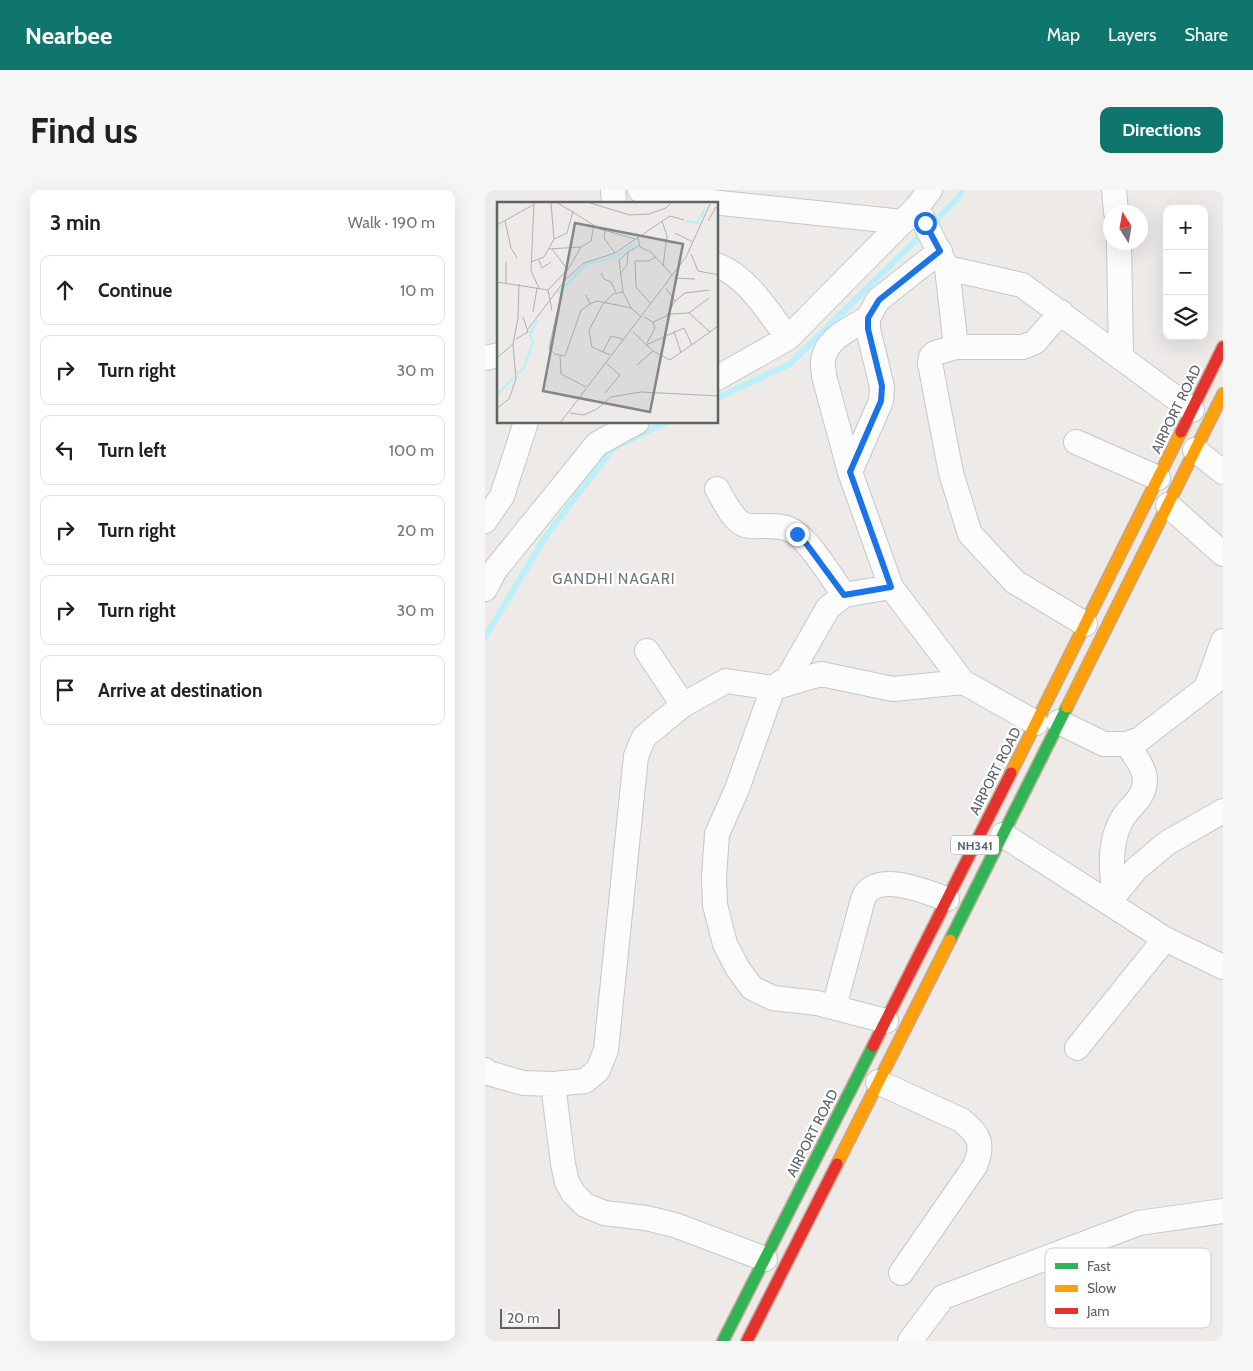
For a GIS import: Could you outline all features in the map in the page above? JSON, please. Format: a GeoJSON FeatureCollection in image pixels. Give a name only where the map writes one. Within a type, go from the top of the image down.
{"type":"FeatureCollection","features":[{"type":"Feature","properties":{"kind":"highway","name":"AIRPORT ROAD"},"geometry":{"type":"LineString","coordinates":[[723,1341],[886,1021],[1223,348]]}},
{"type":"Feature","properties":{"kind":"highway","name":"NH341"},"geometry":{"type":"LineString","coordinates":[[747,1341],[1195,450],[1215,430],[1223,394]]}},
{"type":"Feature","properties":{"kind":"street"},"geometry":{"type":"LineString","coordinates":[[640,190],[654,196],[689,202]]}},
{"type":"Feature","properties":{"kind":"street"},"geometry":{"type":"LineString","coordinates":[[1114,190],[1116,205]]}},
{"type":"Feature","properties":{"kind":"street"},"geometry":{"type":"LineString","coordinates":[[719,205],[928,228],[1022,285],[1192,410]]}},
{"type":"Feature","properties":{"kind":"street"},"geometry":{"type":"LineString","coordinates":[[928,228],[868,318],[835,338],[823,359],[824,376],[850,472],[891,587],[963,682],[1036,723]]}},
{"type":"Feature","properties":{"kind":"street"},"geometry":{"type":"LineString","coordinates":[[719,377],[788,338],[928,228]]}},
{"type":"Feature","properties":{"kind":"street"},"geometry":{"type":"LineString","coordinates":[[928,228],[955,347]]}},
{"type":"Feature","properties":{"kind":"street"},"geometry":{"type":"LineString","coordinates":[[1119,250],[1121,358]]}},
{"type":"Feature","properties":{"kind":"street"},"geometry":{"type":"LineString","coordinates":[[719,266],[733,272],[749,288],[788,338]]}},
{"type":"Feature","properties":{"kind":"street"},"geometry":{"type":"LineString","coordinates":[[1061,312],[1035,342],[1023,347],[955,347],[935,353],[931,357],[930,363],[951,474],[970,534],[1015,582],[1085,624]]}},
{"type":"Feature","properties":{"kind":"street"},"geometry":{"type":"LineString","coordinates":[[850,472],[881,401],[882,386],[868,329],[868,318]]}},
{"type":"Feature","properties":{"kind":"street"},"geometry":{"type":"LineString","coordinates":[[488,508],[502,496],[525,424]]}},
{"type":"Feature","properties":{"kind":"street"},"geometry":{"type":"LineString","coordinates":[[485,589],[495,570],[597,444],[633,424]]}},
{"type":"Feature","properties":{"kind":"street"},"geometry":{"type":"LineString","coordinates":[[1076,442],[1158,478]]}},
{"type":"Feature","properties":{"kind":"street"},"geometry":{"type":"LineString","coordinates":[[1195,450],[1223,472]]}},
{"type":"Feature","properties":{"kind":"street"},"geometry":{"type":"LineString","coordinates":[[717,489],[733,514],[746,525],[779,526],[790,529],[797,534],[844,595]]}},
{"type":"Feature","properties":{"kind":"street"},"geometry":{"type":"LineString","coordinates":[[1168,505],[1223,554]]}},
{"type":"Feature","properties":{"kind":"street"},"geometry":{"type":"LineString","coordinates":[[886,1021],[817,1003],[773,998],[751,988],[725,944],[715,905],[714,878],[717,834],[737,789],[773,688],[788,678],[828,608],[844,595],[891,587]]}},
{"type":"Feature","properties":{"kind":"street"},"geometry":{"type":"LineString","coordinates":[[1059,722],[1104,744],[1127,744],[1140,739],[1215,681],[1223,641]]}},
{"type":"Feature","properties":{"kind":"street"},"geometry":{"type":"LineString","coordinates":[[647,651],[683,705]]}},
{"type":"Feature","properties":{"kind":"street"},"geometry":{"type":"LineString","coordinates":[[485,1070],[488,1073],[523,1083],[553,1084],[585,1081],[598,1070],[606,1050],[635,756],[644,737],[683,705],[726,681],[773,688],[821,674],[893,689],[963,682]]}},
{"type":"Feature","properties":{"kind":"street"},"geometry":{"type":"LineString","coordinates":[[1111,899],[1112,849],[1119,824],[1126,812],[1145,789],[1142,766],[1127,744]]}},
{"type":"Feature","properties":{"kind":"street"},"geometry":{"type":"LineString","coordinates":[[1111,899],[1136,869],[1167,843],[1223,811]]}},
{"type":"Feature","properties":{"kind":"street"},"geometry":{"type":"LineString","coordinates":[[1003,835],[1111,899],[1165,939],[1223,966]]}},
{"type":"Feature","properties":{"kind":"street"},"geometry":{"type":"LineString","coordinates":[[834,1007],[862,903],[867,892],[883,884],[894,883],[947,899]]}},
{"type":"Feature","properties":{"kind":"street"},"geometry":{"type":"LineString","coordinates":[[1077,1048],[1165,939]]}},
{"type":"Feature","properties":{"kind":"street"},"geometry":{"type":"LineString","coordinates":[[878,1082],[961,1120],[971,1128],[979,1139],[981,1152],[975,1166],[901,1273]]}},
{"type":"Feature","properties":{"kind":"street"},"geometry":{"type":"LineString","coordinates":[[553,1084],[567,1182],[573,1193],[585,1205],[604,1213],[645,1218],[675,1225],[765,1259]]}},
{"type":"Feature","properties":{"kind":"street"},"geometry":{"type":"LineString","coordinates":[[1073,1248],[1139,1223],[1223,1211]]}},
{"type":"Feature","properties":{"kind":"street"},"geometry":{"type":"LineString","coordinates":[[910,1341],[943,1297],[1045,1258]]}},
{"type":"Feature","properties":{"kind":"waterway"},"geometry":{"type":"LineString","coordinates":[[932,224],[957,199],[963,190]]}},
{"type":"Feature","properties":{"kind":"waterway"},"geometry":{"type":"LineString","coordinates":[[719,397],[790,364],[925,231]]}},
{"type":"Feature","properties":{"kind":"waterway"},"geometry":{"type":"LineString","coordinates":[[485,637],[546,536],[613,448],[663,424]]}},
{"type":"Feature","properties":{"kind":"traffic: fast"},"geometry":{"type":"LineString","coordinates":[[950,940],[1067,707]]}},
{"type":"Feature","properties":{"kind":"traffic: fast"},"geometry":{"type":"LineString","coordinates":[[723,1341],[873,1046]]}},
{"type":"Feature","properties":{"kind":"traffic: slow"},"geometry":{"type":"LineString","coordinates":[[1067,707],[1223,394]]}},
{"type":"Feature","properties":{"kind":"traffic: slow"},"geometry":{"type":"LineString","coordinates":[[1011,773],[1181,432]]}},
{"type":"Feature","properties":{"kind":"traffic: slow"},"geometry":{"type":"LineString","coordinates":[[837,1164],[950,940]]}},
{"type":"Feature","properties":{"kind":"traffic: jam"},"geometry":{"type":"LineString","coordinates":[[1181,432],[1223,347]]}},
{"type":"Feature","properties":{"kind":"traffic: jam"},"geometry":{"type":"LineString","coordinates":[[873,1046],[1011,773]]}},
{"type":"Feature","properties":{"kind":"traffic: jam"},"geometry":{"type":"LineString","coordinates":[[747,1341],[837,1164]]}},
{"type":"Feature","properties":{"kind":"district","name":"GANDHI NAGARI"},"geometry":{"type":"Point","coordinates":[614,579]}},
{"type":"Feature","properties":{"kind":"route"},"geometry":{"type":"LineString","coordinates":[[797,534],[844,595],[891,587],[850,472],[881,401],[882,386],[868,329],[868,318],[879,300],[940,251],[925,223]]}}]}
